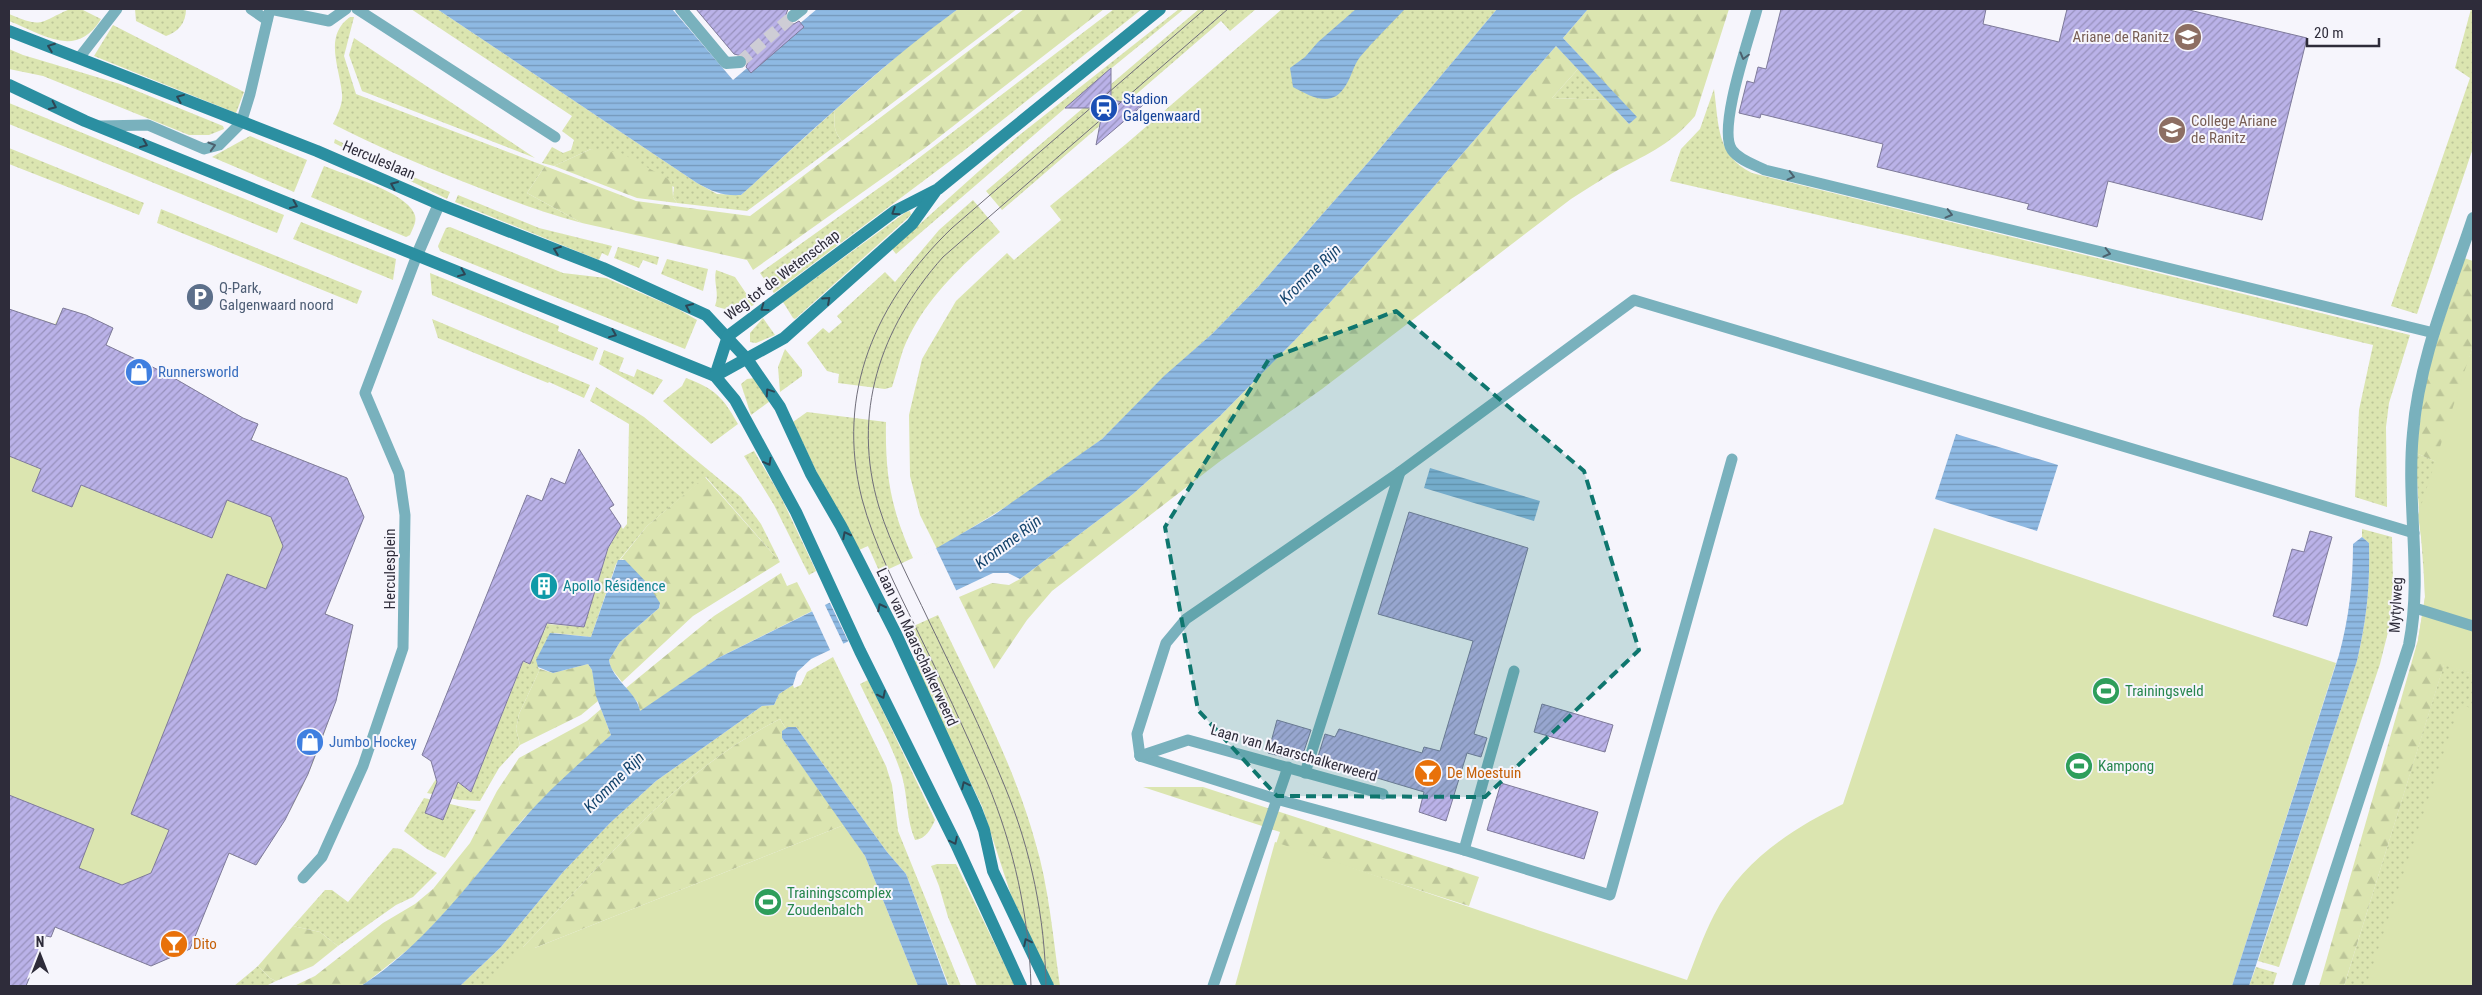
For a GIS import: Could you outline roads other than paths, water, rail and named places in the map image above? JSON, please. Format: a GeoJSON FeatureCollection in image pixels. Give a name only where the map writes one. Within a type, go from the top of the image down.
{"type":"FeatureCollection","features":[{"type":"Feature","properties":{"kind":"main road","name":"Weg tot de Wetenschap"},"geometry":{"type":"LineString","coordinates":[[715,376],[728,336],[895,212],[938,188],[1160,9]]}},
{"type":"Feature","properties":{"kind":"main road","name":"Herculeslaan"},"geometry":{"type":"LineString","coordinates":[[9,31],[241,123],[317,151],[439,204],[603,268],[706,314],[728,336]]}},
{"type":"Feature","properties":{"kind":"main road"},"geometry":{"type":"LineString","coordinates":[[9,86],[98,126],[715,376],[735,400],[796,512],[860,651],[956,844],[1021,986]]}},
{"type":"Feature","properties":{"kind":"main road","name":"Weg tot de Wetenschap"},"geometry":{"type":"LineString","coordinates":[[715,376],[784,338],[912,224],[938,188]]}},
{"type":"Feature","properties":{"kind":"main road","name":"Laan van Maarschalkerweerd"},"geometry":{"type":"LineString","coordinates":[[728,336],[747,359],[780,407],[810,474],[841,526],[896,634],[976,809],[984,830],[993,871],[1048,986]]}},
{"type":"Feature","properties":{"kind":"street"},"geometry":{"type":"LineString","coordinates":[[681,9],[726,62],[740,62]]}},
{"type":"Feature","properties":{"kind":"street"},"geometry":{"type":"LineString","coordinates":[[417,255],[439,204]]}},
{"type":"Feature","properties":{"kind":"street","name":"Mytylweg"},"geometry":{"type":"LineString","coordinates":[[2298,986],[2409,645],[2415,608],[2413,434],[2419,386],[2434,333],[2473,218]]}},
{"type":"Feature","properties":{"kind":"lane"},"geometry":{"type":"LineString","coordinates":[[79,58],[117,9]]}},
{"type":"Feature","properties":{"kind":"lane"},"geometry":{"type":"LineString","coordinates":[[251,9],[329,21],[346,9]]}},
{"type":"Feature","properties":{"kind":"lane"},"geometry":{"type":"LineString","coordinates":[[357,9],[555,137]]}},
{"type":"Feature","properties":{"kind":"lane"},"geometry":{"type":"LineString","coordinates":[[1757,9],[1728,113],[1728,138],[1732,150],[1744,160],[1765,170],[2434,333]]}},
{"type":"Feature","properties":{"kind":"lane"},"geometry":{"type":"LineString","coordinates":[[98,126],[148,125],[204,149],[219,145],[241,123],[250,94],[269,13]]}},
{"type":"Feature","properties":{"kind":"lane","name":"Herculesplein"},"geometry":{"type":"LineString","coordinates":[[303,878],[322,858],[363,766],[403,648],[405,515],[399,473],[365,393],[417,255]]}},
{"type":"Feature","properties":{"kind":"lane"},"geometry":{"type":"LineString","coordinates":[[1732,459],[1610,895],[1464,850],[1276,799],[1140,756],[1137,734],[1166,642],[1186,619],[1400,472],[1634,300],[2414,534]]}},
{"type":"Feature","properties":{"kind":"lane"},"geometry":{"type":"LineString","coordinates":[[1305,772],[1400,472]]}},
{"type":"Feature","properties":{"kind":"lane"},"geometry":{"type":"LineString","coordinates":[[2415,608],[2473,626]]}},
{"type":"Feature","properties":{"kind":"lane"},"geometry":{"type":"LineString","coordinates":[[1464,850],[1514,671]]}},
{"type":"Feature","properties":{"kind":"lane","name":"Laan van Maarschalkerweerd"},"geometry":{"type":"LineString","coordinates":[[1140,756],[1188,740],[1383,794]]}},
{"type":"Feature","properties":{"kind":"lane"},"geometry":{"type":"LineString","coordinates":[[1213,986],[1288,767]]}},
{"type":"Feature","properties":{"kind":"water"},"geometry":{"type":"Polygon","coordinates":[[[437,9],[672,9],[733,80],[817,9],[958,9],[929,30],[874,76],[741,195],[729,195],[718,193],[697,183],[437,9]]]}},
{"type":"Feature","properties":{"kind":"water"},"geometry":{"type":"Polygon","coordinates":[[[1356,9],[1405,9],[1360,57],[1346,85],[1334,97],[1321,99],[1293,87],[1290,68],[1305,57],[1318,42],[1356,9]]]}},
{"type":"Feature","properties":{"kind":"water","name":"Kromme Rijn"},"geometry":{"type":"Polygon","coordinates":[[[1497,9],[1588,9],[1563,38],[1637,117],[1629,124],[1556,46],[1377,252],[1296,339],[1220,416],[1133,494],[1020,579],[1008,573],[993,573],[811,659],[797,672],[793,685],[779,694],[774,705],[762,706],[656,781],[611,822],[563,872],[501,947],[460,986],[361,986],[385,969],[428,930],[544,797],[611,735],[596,696],[592,670],[588,664],[553,673],[538,667],[536,660],[550,633],[591,637],[618,560],[625,560],[647,583],[660,603],[659,608],[620,642],[609,660],[615,674],[634,698],[640,711],[718,658],[829,603],[876,583],[994,515],[1102,439],[1164,376],[1212,334],[1259,286],[1372,158],[1497,9]]]}},
{"type":"Feature","properties":{"kind":"water"},"geometry":{"type":"Polygon","coordinates":[[[1956,434],[2058,465],[2037,531],[1935,499],[1956,434]]]}},
{"type":"Feature","properties":{"kind":"water"},"geometry":{"type":"Polygon","coordinates":[[[1430,468],[1540,501],[1534,521],[1424,488],[1430,468]]]}},
{"type":"Feature","properties":{"kind":"water"},"geometry":{"type":"Polygon","coordinates":[[[2362,537],[2369,543],[2369,574],[2367,602],[2357,661],[2249,986],[2232,986],[2339,655],[2350,600],[2353,544],[2362,537]]]}},
{"type":"Feature","properties":{"kind":"water"},"geometry":{"type":"Polygon","coordinates":[[[788,727],[796,727],[887,852],[906,874],[948,986],[918,986],[865,856],[782,738],[782,731],[788,727]]]}},
{"type":"Feature","properties":{"kind":"tunnel"},"geometry":{"type":"LineString","coordinates":[[740,62],[793,16]]}},
{"type":"Feature","properties":{"kind":"tram line"},"geometry":{"type":"LineString","coordinates":[[1031,986],[1030,960],[1023,908],[1012,857],[997,807],[944,685],[886,565],[862,499],[855,460],[854,422],[859,386],[868,351],[883,318],[902,286],[925,256],[952,228],[1205,9]]}},
{"type":"Feature","properties":{"kind":"tram line"},"geometry":{"type":"LineString","coordinates":[[1046,986],[1043,935],[1035,885],[1022,835],[978,724],[895,550],[884,522],[871,472],[868,439],[870,406],[877,374],[888,343],[902,313],[921,284],[943,257],[1228,9]]}},
{"type":"Feature","properties":{"kind":"place","name":"Ariane de Ranitz"},"geometry":{"type":"Point","coordinates":[2188,37]}},
{"type":"Feature","properties":{"kind":"place","name":"Stadion Galgenwaard"},"geometry":{"type":"Point","coordinates":[1104,108]}},
{"type":"Feature","properties":{"kind":"place","name":"College Ariane de Ranitz"},"geometry":{"type":"Point","coordinates":[2172,130]}},
{"type":"Feature","properties":{"kind":"place","name":"Q-Park, Galgenwaard noord"},"geometry":{"type":"Point","coordinates":[200,297]}},
{"type":"Feature","properties":{"kind":"place","name":"Runnersworld"},"geometry":{"type":"Point","coordinates":[139,372]}},
{"type":"Feature","properties":{"kind":"place","name":"Apollo Résidence"},"geometry":{"type":"Point","coordinates":[544,586]}},
{"type":"Feature","properties":{"kind":"place","name":"Trainingsveld"},"geometry":{"type":"Point","coordinates":[2106,691]}},
{"type":"Feature","properties":{"kind":"place","name":"Jumbo Hockey"},"geometry":{"type":"Point","coordinates":[310,742]}},
{"type":"Feature","properties":{"kind":"place","name":"Kampong"},"geometry":{"type":"Point","coordinates":[2079,766]}},
{"type":"Feature","properties":{"kind":"place","name":"De Moestuin"},"geometry":{"type":"Point","coordinates":[1428,773]}},
{"type":"Feature","properties":{"kind":"place","name":"Trainingscomplex Zoudenbalch"},"geometry":{"type":"Point","coordinates":[768,902]}},
{"type":"Feature","properties":{"kind":"place","name":"Dito"},"geometry":{"type":"Point","coordinates":[174,944]}}]}
